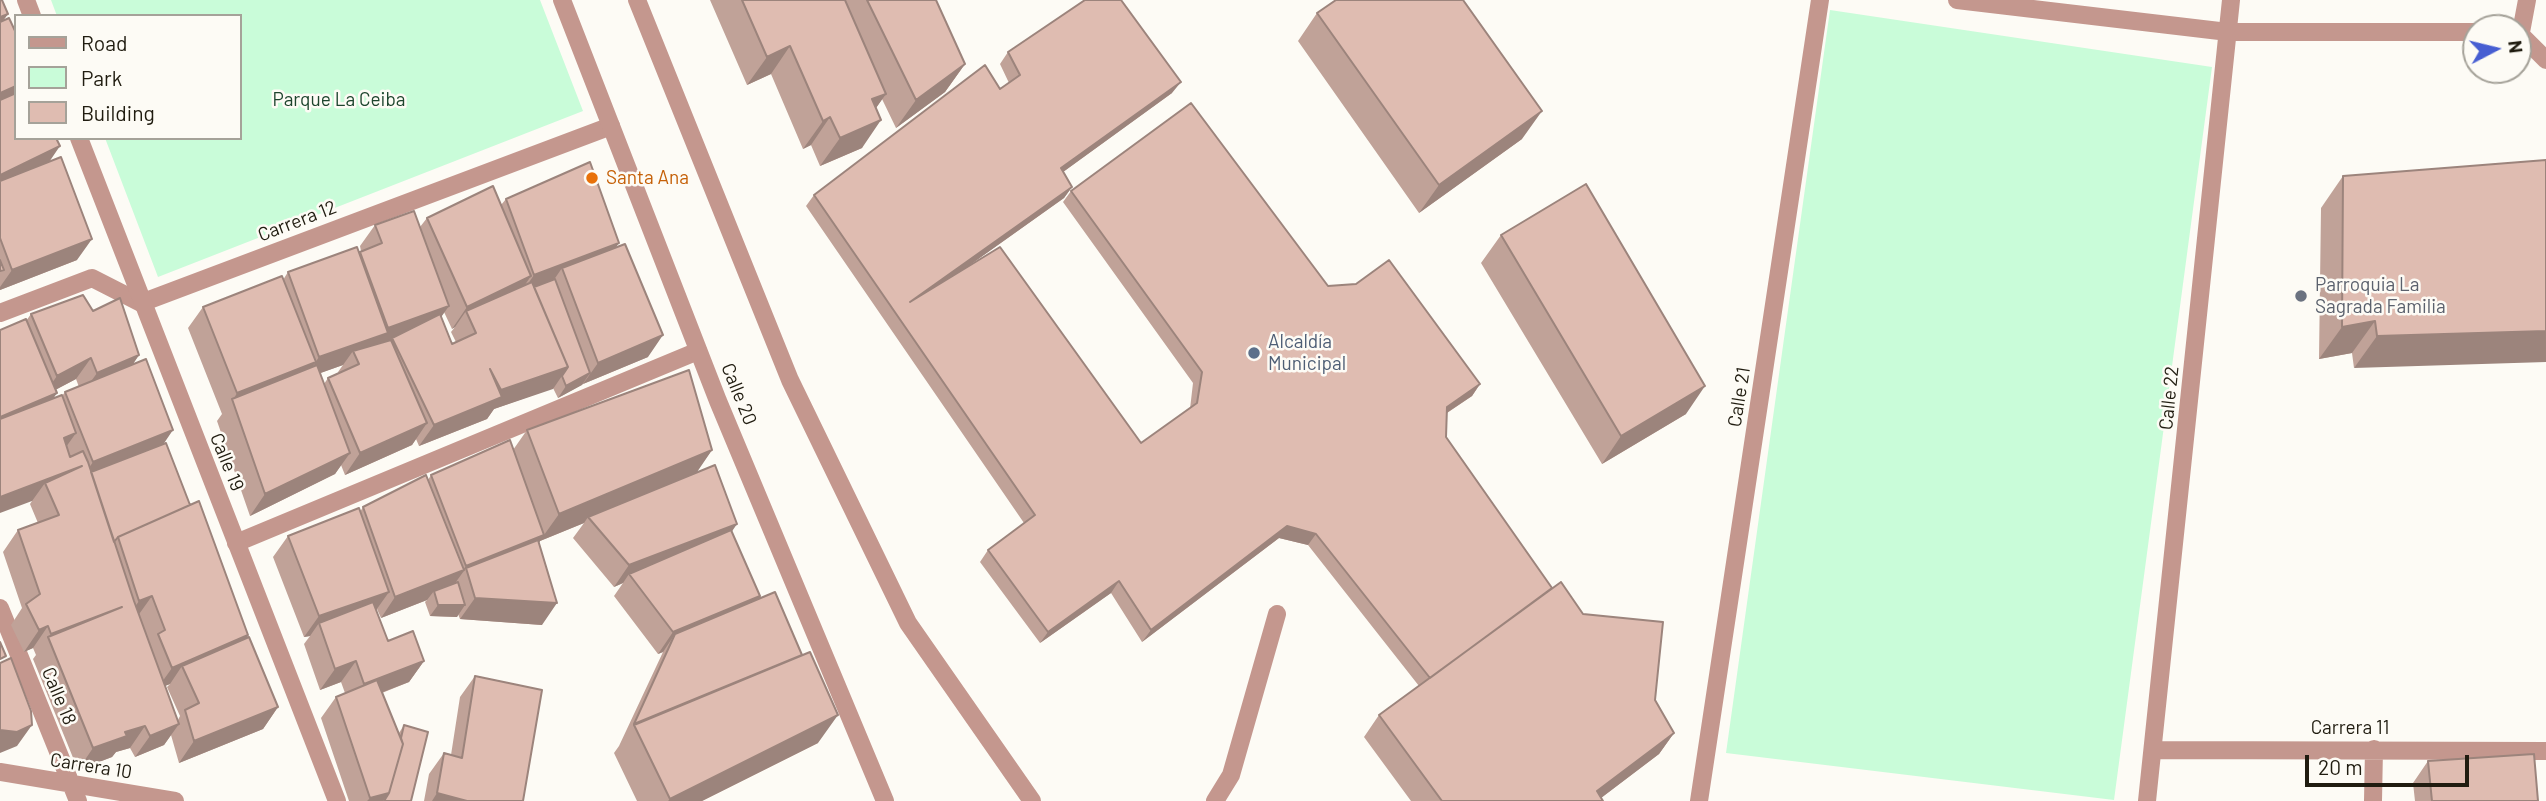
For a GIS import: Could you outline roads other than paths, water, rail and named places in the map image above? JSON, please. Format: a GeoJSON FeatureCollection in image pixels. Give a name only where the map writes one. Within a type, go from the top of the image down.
{"type":"FeatureCollection","features":[{"type":"Feature","properties":{"kind":"street","name":"Calle 20"},"geometry":{"type":"LineString","coordinates":[[562,0],[698,351],[886,801]]}},
{"type":"Feature","properties":{"kind":"street"},"geometry":{"type":"LineString","coordinates":[[637,0],[790,380],[908,623],[1032,801]]}},
{"type":"Feature","properties":{"kind":"street","name":"Calle 21"},"geometry":{"type":"LineString","coordinates":[[1699,801],[1820,0]]}},
{"type":"Feature","properties":{"kind":"street"},"geometry":{"type":"LineString","coordinates":[[1957,0],[2228,32],[2462,32]]}},
{"type":"Feature","properties":{"kind":"street","name":"Calle 22"},"geometry":{"type":"LineString","coordinates":[[2147,801],[2155,750],[2231,0]]}},
{"type":"Feature","properties":{"kind":"street"},"geometry":{"type":"LineString","coordinates":[[2532,45],[2546,60]]}},
{"type":"Feature","properties":{"kind":"street","name":"Carrera 12"},"geometry":{"type":"LineString","coordinates":[[141,303],[611,126]]}},
{"type":"Feature","properties":{"kind":"street","name":"Calle 19"},"geometry":{"type":"LineString","coordinates":[[80,140],[337,801]]}},
{"type":"Feature","properties":{"kind":"street"},"geometry":{"type":"LineString","coordinates":[[0,313],[92,278],[141,303]]}},
{"type":"Feature","properties":{"kind":"street"},"geometry":{"type":"LineString","coordinates":[[236,543],[698,351]]}},
{"type":"Feature","properties":{"kind":"street","name":"Calle 18"},"geometry":{"type":"LineString","coordinates":[[0,608],[76,792]]}},
{"type":"Feature","properties":{"kind":"street"},"geometry":{"type":"LineString","coordinates":[[1215,801],[1231,775],[1277,614]]}},
{"type":"Feature","properties":{"kind":"street"},"geometry":{"type":"LineString","coordinates":[[2374,749],[2374,801]]}},
{"type":"Feature","properties":{"kind":"street","name":"Carrera 11"},"geometry":{"type":"LineString","coordinates":[[2155,750],[2546,751]]}},
{"type":"Feature","properties":{"kind":"street","name":"Carrera 10"},"geometry":{"type":"LineString","coordinates":[[0,772],[76,792],[175,801]]}},
{"type":"Feature","properties":{"kind":"place","name":"Santa Ana"},"geometry":{"type":"Point","coordinates":[592,178]}},
{"type":"Feature","properties":{"kind":"place","name":"Parroquia La Sagrada Familia"},"geometry":{"type":"Point","coordinates":[2301,296]}},
{"type":"Feature","properties":{"kind":"place","name":"Alcaldía Municipal"},"geometry":{"type":"Point","coordinates":[1254,353]}},
{"type":"Feature","properties":{"kind":"park label","name":"Parque La Ceiba"},"geometry":{"type":"Point","coordinates":[339,100]}}]}
